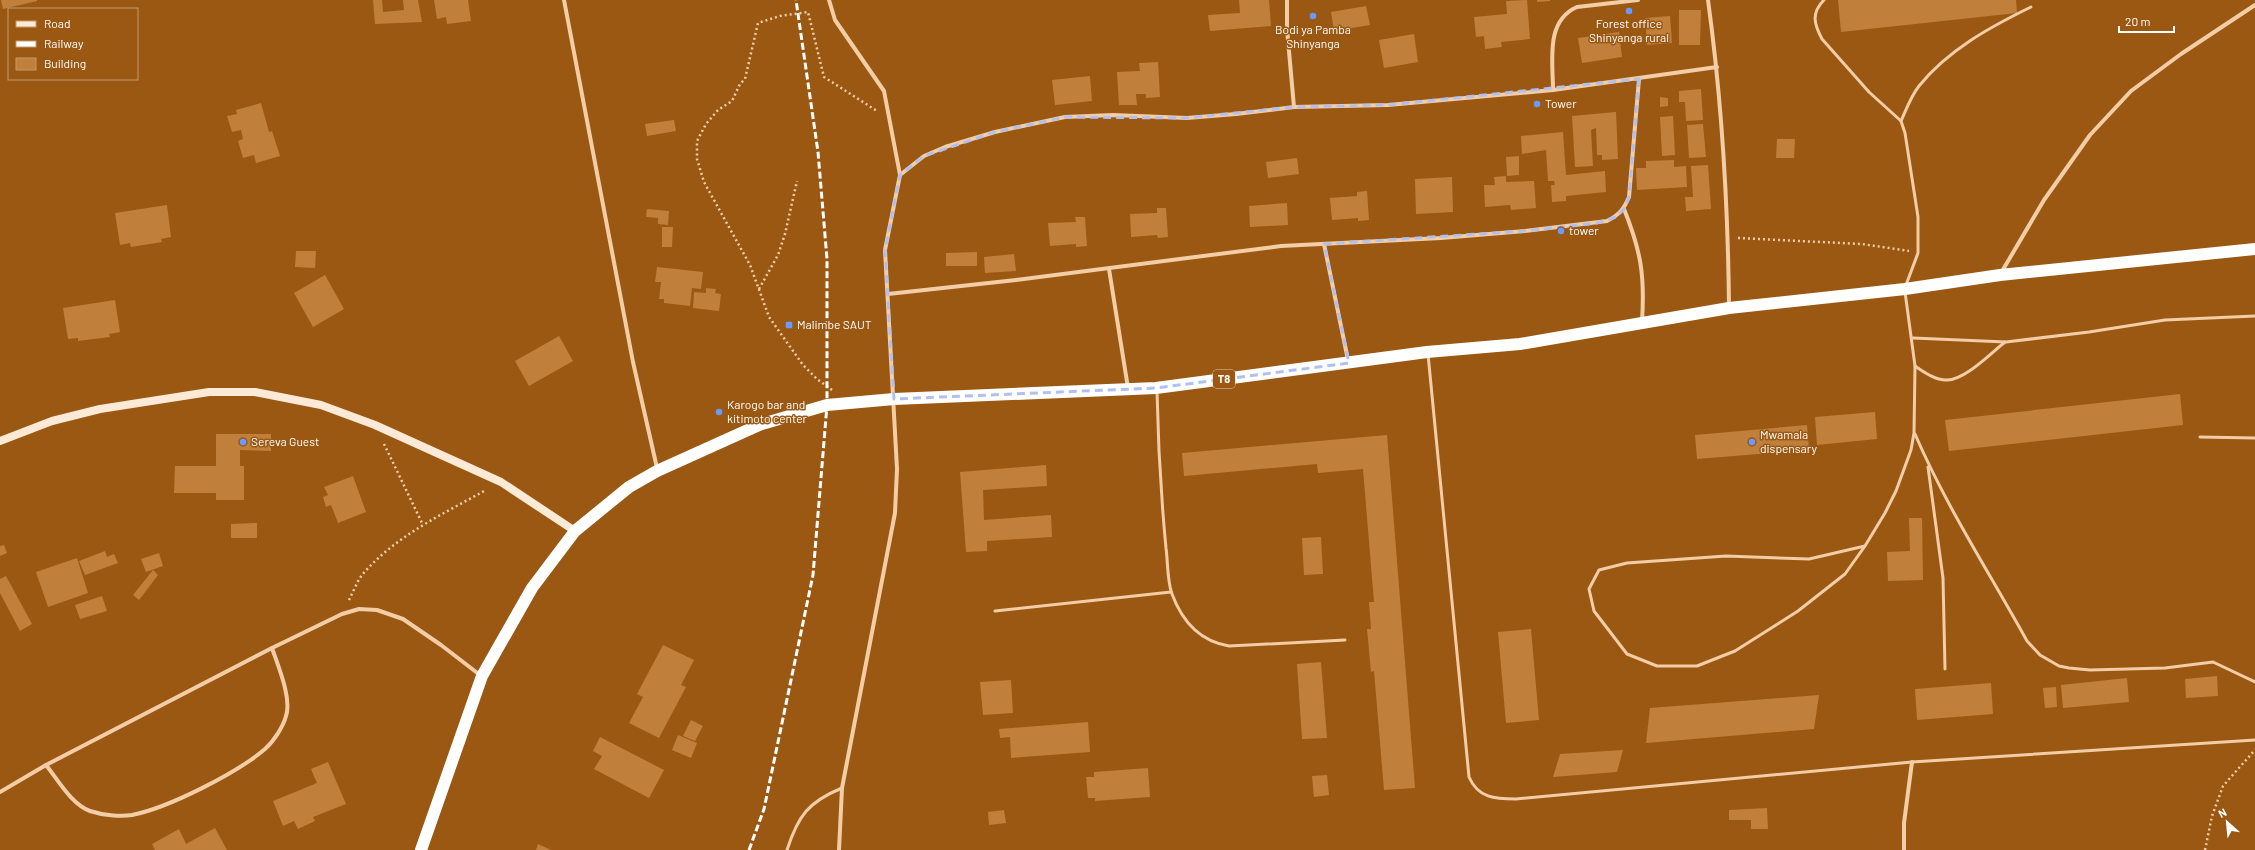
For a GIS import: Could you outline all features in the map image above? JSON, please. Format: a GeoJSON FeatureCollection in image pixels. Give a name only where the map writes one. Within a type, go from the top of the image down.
{"type":"FeatureCollection","features":[{"type":"Feature","properties":{"kind":"highway","name":"T8"},"geometry":{"type":"LineString","coordinates":[[421,850],[482,676],[532,588],[575,531],[629,487],[657,471],[759,425],[827,405],[894,399],[1156,388],[1427,352],[1520,344],[1729,308],[1905,288],[2000,275],[2255,249]]}},
{"type":"Feature","properties":{"kind":"street"},"geometry":{"type":"LineString","coordinates":[[564,0],[633,362],[657,471]]}},
{"type":"Feature","properties":{"kind":"street"},"geometry":{"type":"LineString","coordinates":[[829,0],[835,20],[884,91],[890,117],[892,142],[900,175],[885,250],[897,469],[896,512],[842,788],[839,850]]}},
{"type":"Feature","properties":{"kind":"street"},"geometry":{"type":"LineString","coordinates":[[1286,0],[1294,106]]}},
{"type":"Feature","properties":{"kind":"street"},"geometry":{"type":"LineString","coordinates":[[1553,90],[1553,49],[1555,30],[1560,18],[1568,11],[1576,7],[1638,0]]}},
{"type":"Feature","properties":{"kind":"street"},"geometry":{"type":"LineString","coordinates":[[1708,0],[1717,67],[1728,238],[1729,308]]}},
{"type":"Feature","properties":{"kind":"street"},"geometry":{"type":"LineString","coordinates":[[2000,275],[2044,200],[2090,135],[2131,91],[2181,54],[2255,5]]}},
{"type":"Feature","properties":{"kind":"street"},"geometry":{"type":"LineString","coordinates":[[900,175],[924,156],[944,148],[995,132],[1065,117],[1113,115],[1187,118],[1236,114],[1294,106],[1388,105],[1553,90],[1717,67]]}},
{"type":"Feature","properties":{"kind":"street"},"geometry":{"type":"LineString","coordinates":[[888,294],[1109,269],[1281,246],[1407,241],[1525,231],[1607,221],[1616,217],[1624,209],[1629,197],[1639,79]]}},
{"type":"Feature","properties":{"kind":"street"},"geometry":{"type":"LineString","coordinates":[[1624,209],[1636,241],[1643,273],[1642,323]]}},
{"type":"Feature","properties":{"kind":"street"},"geometry":{"type":"LineString","coordinates":[[1324,244],[1349,363]]}},
{"type":"Feature","properties":{"kind":"street"},"geometry":{"type":"LineString","coordinates":[[1109,269],[1129,390]]}},
{"type":"Feature","properties":{"kind":"street"},"geometry":{"type":"LineString","coordinates":[[0,441],[52,421],[100,410],[209,392],[255,392],[321,405],[375,425],[501,482],[575,531]]}},
{"type":"Feature","properties":{"kind":"street"},"geometry":{"type":"LineString","coordinates":[[0,792],[46,765],[272,648],[342,614],[359,609],[377,610],[403,619],[482,676]]}},
{"type":"Feature","properties":{"kind":"street"},"geometry":{"type":"LineString","coordinates":[[46,765],[78,804],[88,811],[100,814],[131,815],[152,809],[222,777],[266,748],[277,734],[287,715],[284,684],[272,648]]}},
{"type":"Feature","properties":{"kind":"street"},"geometry":{"type":"LineString","coordinates":[[1904,850],[1904,823],[1912,762]]}},
{"type":"Feature","properties":{"kind":"lane"},"geometry":{"type":"LineString","coordinates":[[1824,0],[1818,6],[1814,14],[1814,22],[1822,39],[1859,81],[1901,122],[1910,155],[1917,209],[1918,253],[1905,288],[1913,338],[1915,366],[1914,433],[1911,450],[1896,491],[1865,546],[1845,574],[1798,611],[1735,651],[1697,666],[1657,666],[1627,654],[1594,611],[1589,589],[1599,570],[1627,563],[1726,556],[1809,559],[1865,546]]}},
{"type":"Feature","properties":{"kind":"lane"},"geometry":{"type":"LineString","coordinates":[[1901,122],[1919,87],[1948,58],[1993,26],[2031,7]]}},
{"type":"Feature","properties":{"kind":"lane"},"geometry":{"type":"LineString","coordinates":[[1913,338],[2006,342],[2089,332],[2165,320],[2255,316]]}},
{"type":"Feature","properties":{"kind":"lane"},"geometry":{"type":"LineString","coordinates":[[1915,366],[1933,377],[1946,380],[1960,378],[2006,342]]}},
{"type":"Feature","properties":{"kind":"lane"},"geometry":{"type":"LineString","coordinates":[[1427,352],[1469,777],[1473,787],[1482,794],[1497,799],[1516,799],[1912,762],[2255,740]]}},
{"type":"Feature","properties":{"kind":"lane"},"geometry":{"type":"LineString","coordinates":[[1156,388],[1158,452],[1171,592],[1182,616],[1190,627],[1215,644],[1229,646],[1345,640]]}},
{"type":"Feature","properties":{"kind":"lane"},"geometry":{"type":"LineString","coordinates":[[1914,433],[1928,464],[2027,641],[2040,655],[2059,666],[2090,670],[2165,668],[2213,662],[2255,682]]}},
{"type":"Feature","properties":{"kind":"lane"},"geometry":{"type":"LineString","coordinates":[[2200,437],[2255,438]]}},
{"type":"Feature","properties":{"kind":"lane"},"geometry":{"type":"LineString","coordinates":[[1928,464],[1944,578],[1945,669]]}},
{"type":"Feature","properties":{"kind":"lane"},"geometry":{"type":"LineString","coordinates":[[995,611],[1171,592]]}},
{"type":"Feature","properties":{"kind":"lane"},"geometry":{"type":"LineString","coordinates":[[787,850],[793,831],[810,805],[824,796],[842,788]]}},
{"type":"Feature","properties":{"kind":"path"},"geometry":{"type":"LineString","coordinates":[[848,404],[817,379],[793,352],[769,318],[750,265],[704,182],[697,159],[697,140],[706,124],[718,110],[732,101],[740,84],[745,79],[758,23],[780,16],[808,12],[824,77],[849,95],[890,117]]}},
{"type":"Feature","properties":{"kind":"path"},"geometry":{"type":"LineString","coordinates":[[759,289],[778,255],[785,234],[797,181]]}},
{"type":"Feature","properties":{"kind":"path"},"geometry":{"type":"LineString","coordinates":[[1728,238],[1862,244],[1918,253]]}},
{"type":"Feature","properties":{"kind":"path"},"geometry":{"type":"LineString","coordinates":[[375,425],[423,525]]}},
{"type":"Feature","properties":{"kind":"path"},"geometry":{"type":"LineString","coordinates":[[342,614],[361,576],[380,557],[423,525],[501,482]]}},
{"type":"Feature","properties":{"kind":"path"},"geometry":{"type":"LineString","coordinates":[[2205,850],[2212,816],[2223,786],[2255,750]]}},
{"type":"Feature","properties":{"kind":"highlighted area"},"geometry":{"type":"Polygon","coordinates":[[[1639,79],[1629,197],[1624,209],[1616,217],[1597,223],[1525,231],[1324,244],[1349,363],[1156,388],[894,399],[885,250],[900,175],[924,156],[945,147],[995,132],[1065,117],[1187,118],[1294,107],[1388,105],[1639,79]]]}},
{"type":"Feature","properties":{"kind":"building"},"geometry":{"type":"Polygon","coordinates":[[[1,0],[37,0],[37,1],[3,9],[1,0]]]}},
{"type":"Feature","properties":{"kind":"building"},"geometry":{"type":"Polygon","coordinates":[[[373,0],[382,0],[383,12],[404,10],[403,0],[418,0],[422,22],[375,24],[373,0]]]}},
{"type":"Feature","properties":{"kind":"building"},"geometry":{"type":"Polygon","coordinates":[[[434,0],[468,0],[471,21],[447,24],[446,17],[437,19],[434,0]]]}},
{"type":"Feature","properties":{"kind":"building"},"geometry":{"type":"Polygon","coordinates":[[[1239,0],[1269,0],[1271,26],[1210,31],[1208,15],[1240,13],[1239,0]]]}},
{"type":"Feature","properties":{"kind":"building"},"geometry":{"type":"Polygon","coordinates":[[[1527,0],[1530,39],[1501,42],[1502,47],[1485,49],[1484,36],[1476,37],[1474,17],[1507,14],[1506,1],[1527,0]]]}},
{"type":"Feature","properties":{"kind":"building"},"geometry":{"type":"Polygon","coordinates":[[[1537,0],[1550,0],[1550,1],[1537,2],[1537,0]]]}},
{"type":"Feature","properties":{"kind":"building"},"geometry":{"type":"Polygon","coordinates":[[[1838,0],[2016,0],[2017,13],[1841,32],[1838,0]]]}},
{"type":"Feature","properties":{"kind":"building"},"geometry":{"type":"Polygon","coordinates":[[[1366,6],[1370,25],[1334,31],[1331,12],[1366,6]]]}},
{"type":"Feature","properties":{"kind":"building"},"geometry":{"type":"Polygon","coordinates":[[[1679,10],[1701,10],[1700,45],[1679,45],[1679,10]]]}},
{"type":"Feature","properties":{"kind":"building"},"geometry":{"type":"Polygon","coordinates":[[[1670,16],[1672,43],[1647,45],[1645,18],[1670,16]]]}},
{"type":"Feature","properties":{"kind":"building"},"geometry":{"type":"Polygon","coordinates":[[[1619,32],[1622,57],[1582,63],[1578,38],[1619,32]]]}},
{"type":"Feature","properties":{"kind":"building"},"geometry":{"type":"Polygon","coordinates":[[[1414,34],[1418,62],[1384,68],[1379,40],[1414,34]]]}},
{"type":"Feature","properties":{"kind":"building"},"geometry":{"type":"Polygon","coordinates":[[[1158,62],[1160,97],[1146,98],[1146,94],[1136,94],[1137,105],[1119,105],[1117,72],[1140,71],[1139,63],[1158,62]]]}},
{"type":"Feature","properties":{"kind":"building"},"geometry":{"type":"Polygon","coordinates":[[[1090,76],[1092,101],[1055,105],[1052,80],[1090,76]]]}},
{"type":"Feature","properties":{"kind":"building"},"geometry":{"type":"Polygon","coordinates":[[[1701,89],[1703,120],[1686,121],[1685,102],[1679,102],[1679,91],[1701,89]]]}},
{"type":"Feature","properties":{"kind":"building"},"geometry":{"type":"Polygon","coordinates":[[[1660,97],[1668,98],[1668,106],[1660,107],[1660,97]]]}},
{"type":"Feature","properties":{"kind":"building"},"geometry":{"type":"Polygon","coordinates":[[[261,103],[269,132],[272,131],[280,156],[256,163],[254,155],[243,158],[238,141],[243,139],[241,130],[232,132],[227,116],[237,114],[236,110],[261,103]]]}},
{"type":"Feature","properties":{"kind":"building"},"geometry":{"type":"Polygon","coordinates":[[[1616,112],[1618,159],[1602,160],[1602,155],[1597,155],[1596,128],[1591,130],[1593,166],[1575,167],[1572,116],[1616,112]]]}},
{"type":"Feature","properties":{"kind":"building"},"geometry":{"type":"Polygon","coordinates":[[[1673,116],[1675,155],[1662,156],[1660,117],[1673,116]]]}},
{"type":"Feature","properties":{"kind":"building"},"geometry":{"type":"Polygon","coordinates":[[[674,120],[676,131],[647,136],[645,124],[674,120]]]}},
{"type":"Feature","properties":{"kind":"building"},"geometry":{"type":"Polygon","coordinates":[[[1703,124],[1706,157],[1689,158],[1687,125],[1703,124]]]}},
{"type":"Feature","properties":{"kind":"building"},"geometry":{"type":"Polygon","coordinates":[[[1563,132],[1566,175],[1605,171],[1606,192],[1566,196],[1566,201],[1552,202],[1551,185],[1555,185],[1554,181],[1548,181],[1546,150],[1522,154],[1521,136],[1563,132]]]}},
{"type":"Feature","properties":{"kind":"building"},"geometry":{"type":"Polygon","coordinates":[[[1777,139],[1795,139],[1794,158],[1776,158],[1777,139]]]}},
{"type":"Feature","properties":{"kind":"building"},"geometry":{"type":"Polygon","coordinates":[[[1519,156],[1519,175],[1507,176],[1506,157],[1519,156]]]}},
{"type":"Feature","properties":{"kind":"building"},"geometry":{"type":"Polygon","coordinates":[[[1297,158],[1299,174],[1268,178],[1266,162],[1297,158]]]}},
{"type":"Feature","properties":{"kind":"building"},"geometry":{"type":"Polygon","coordinates":[[[1674,160],[1674,167],[1686,166],[1687,187],[1637,190],[1636,168],[1646,168],[1646,161],[1674,160]]]}},
{"type":"Feature","properties":{"kind":"building"},"geometry":{"type":"Polygon","coordinates":[[[1708,165],[1711,209],[1686,211],[1685,197],[1693,197],[1691,166],[1708,165]]]}},
{"type":"Feature","properties":{"kind":"building"},"geometry":{"type":"Polygon","coordinates":[[[1506,176],[1506,182],[1534,181],[1536,208],[1511,210],[1510,205],[1485,207],[1484,185],[1495,185],[1494,177],[1506,176]]]}},
{"type":"Feature","properties":{"kind":"building"},"geometry":{"type":"Polygon","coordinates":[[[1452,177],[1453,212],[1416,214],[1415,179],[1452,177]]]}},
{"type":"Feature","properties":{"kind":"building"},"geometry":{"type":"Polygon","coordinates":[[[1367,191],[1369,220],[1358,221],[1358,218],[1332,220],[1330,198],[1357,196],[1357,192],[1367,191]]]}},
{"type":"Feature","properties":{"kind":"building"},"geometry":{"type":"Polygon","coordinates":[[[1287,203],[1288,225],[1250,227],[1249,206],[1287,203]]]}},
{"type":"Feature","properties":{"kind":"building"},"geometry":{"type":"Polygon","coordinates":[[[167,205],[171,237],[161,239],[162,242],[131,247],[130,243],[120,245],[115,213],[167,205]]]}},
{"type":"Feature","properties":{"kind":"building"},"geometry":{"type":"Polygon","coordinates":[[[1157,208],[1166,208],[1168,237],[1158,238],[1157,235],[1131,237],[1130,214],[1157,213],[1157,208]]]}},
{"type":"Feature","properties":{"kind":"building"},"geometry":{"type":"Polygon","coordinates":[[[647,209],[669,211],[668,225],[658,224],[658,218],[646,217],[647,209]]]}},
{"type":"Feature","properties":{"kind":"building"},"geometry":{"type":"Polygon","coordinates":[[[1075,217],[1085,217],[1087,246],[1076,247],[1076,244],[1050,246],[1048,223],[1076,222],[1075,217]]]}},
{"type":"Feature","properties":{"kind":"building"},"geometry":{"type":"Polygon","coordinates":[[[662,227],[673,227],[672,247],[662,247],[662,227]]]}},
{"type":"Feature","properties":{"kind":"building"},"geometry":{"type":"Polygon","coordinates":[[[296,251],[316,251],[315,268],[295,267],[296,251]]]}},
{"type":"Feature","properties":{"kind":"building"},"geometry":{"type":"Polygon","coordinates":[[[977,252],[977,266],[946,266],[946,253],[977,252]]]}},
{"type":"Feature","properties":{"kind":"building"},"geometry":{"type":"Polygon","coordinates":[[[1014,254],[1016,271],[985,273],[984,257],[1014,254]]]}},
{"type":"Feature","properties":{"kind":"building"},"geometry":{"type":"Polygon","coordinates":[[[657,267],[703,272],[701,289],[692,288],[690,306],[664,303],[664,299],[659,299],[661,282],[655,282],[657,267]]]}},
{"type":"Feature","properties":{"kind":"building"},"geometry":{"type":"Polygon","coordinates":[[[325,275],[344,309],[313,327],[294,293],[325,275]]]}},
{"type":"Feature","properties":{"kind":"building"},"geometry":{"type":"Polygon","coordinates":[[[706,288],[716,289],[715,293],[721,294],[719,311],[693,308],[694,292],[706,293],[706,288]]]}},
{"type":"Feature","properties":{"kind":"building"},"geometry":{"type":"Polygon","coordinates":[[[115,300],[120,332],[109,334],[110,337],[78,341],[78,338],[68,339],[63,308],[115,300]]]}},
{"type":"Feature","properties":{"kind":"building"},"geometry":{"type":"Polygon","coordinates":[[[559,336],[573,361],[529,386],[515,361],[559,336]]]}},
{"type":"Feature","properties":{"kind":"building"},"geometry":{"type":"Polygon","coordinates":[[[2180,394],[2183,425],[1949,451],[1945,420],[2180,394]]]}},
{"type":"Feature","properties":{"kind":"building"},"geometry":{"type":"Polygon","coordinates":[[[1875,412],[1877,439],[1817,445],[1815,417],[1875,412]]]}},
{"type":"Feature","properties":{"kind":"building","name":"Mwamala dispensary"},"geometry":{"type":"Polygon","coordinates":[[[1807,425],[1809,450],[1697,459],[1695,435],[1807,425]]]}},
{"type":"Feature","properties":{"kind":"building"},"geometry":{"type":"Polygon","coordinates":[[[216,434],[271,434],[271,451],[240,450],[240,466],[244,466],[244,500],[216,500],[216,493],[174,493],[175,466],[216,466],[216,434]]]}},
{"type":"Feature","properties":{"kind":"building"},"geometry":{"type":"Polygon","coordinates":[[[1387,435],[1415,788],[1384,790],[1374,671],[1371,672],[1367,629],[1371,629],[1369,602],[1374,602],[1363,469],[1318,473],[1317,464],[1184,476],[1182,453],[1387,435]]]}},
{"type":"Feature","properties":{"kind":"building"},"geometry":{"type":"Polygon","coordinates":[[[1046,465],[1047,486],[983,490],[984,520],[1051,515],[1052,537],[987,541],[987,551],[966,552],[960,472],[1046,465]]]}},
{"type":"Feature","properties":{"kind":"building"},"geometry":{"type":"Polygon","coordinates":[[[353,476],[366,512],[338,523],[331,505],[326,507],[323,497],[328,495],[324,487],[353,476]]]}},
{"type":"Feature","properties":{"kind":"building"},"geometry":{"type":"Polygon","coordinates":[[[1909,518],[1922,518],[1923,580],[1888,581],[1887,552],[1910,551],[1909,518]]]}},
{"type":"Feature","properties":{"kind":"building"},"geometry":{"type":"Polygon","coordinates":[[[257,523],[257,538],[231,538],[231,524],[257,523]]]}},
{"type":"Feature","properties":{"kind":"building"},"geometry":{"type":"Polygon","coordinates":[[[1321,537],[1323,574],[1304,575],[1302,538],[1321,537]]]}},
{"type":"Feature","properties":{"kind":"building"},"geometry":{"type":"Polygon","coordinates":[[[4,545],[7,553],[0,556],[0,546],[4,545]]]}},
{"type":"Feature","properties":{"kind":"building"},"geometry":{"type":"Polygon","coordinates":[[[105,551],[107,557],[114,554],[118,563],[85,575],[79,561],[105,551]]]}},
{"type":"Feature","properties":{"kind":"building"},"geometry":{"type":"Polygon","coordinates":[[[159,553],[163,566],[146,572],[141,559],[159,553]]]}},
{"type":"Feature","properties":{"kind":"building"},"geometry":{"type":"Polygon","coordinates":[[[77,558],[88,593],[48,607],[36,572],[77,558]]]}},
{"type":"Feature","properties":{"kind":"building"},"geometry":{"type":"Polygon","coordinates":[[[153,570],[158,575],[139,600],[133,595],[153,570]]]}},
{"type":"Feature","properties":{"kind":"building"},"geometry":{"type":"Polygon","coordinates":[[[6,576],[32,624],[20,631],[0,593],[0,579],[6,576]]]}},
{"type":"Feature","properties":{"kind":"building"},"geometry":{"type":"Polygon","coordinates":[[[102,596],[107,611],[80,619],[75,605],[102,596]]]}},
{"type":"Feature","properties":{"kind":"building"},"geometry":{"type":"Polygon","coordinates":[[[1531,629],[1539,720],[1506,723],[1498,632],[1531,629]]]}},
{"type":"Feature","properties":{"kind":"building"},"geometry":{"type":"Polygon","coordinates":[[[663,645],[694,660],[681,685],[686,687],[659,738],[629,723],[643,697],[637,694],[663,645]]]}},
{"type":"Feature","properties":{"kind":"building"},"geometry":{"type":"Polygon","coordinates":[[[1321,662],[1327,738],[1302,739],[1297,664],[1321,662]]]}},
{"type":"Feature","properties":{"kind":"building"},"geometry":{"type":"Polygon","coordinates":[[[2217,676],[2218,696],[2186,698],[2185,679],[2217,676]]]}},
{"type":"Feature","properties":{"kind":"building"},"geometry":{"type":"Polygon","coordinates":[[[2127,678],[2129,702],[2063,708],[2061,685],[2127,678]]]}},
{"type":"Feature","properties":{"kind":"building"},"geometry":{"type":"Polygon","coordinates":[[[1011,680],[1013,713],[983,715],[980,682],[1011,680]]]}},
{"type":"Feature","properties":{"kind":"building"},"geometry":{"type":"Polygon","coordinates":[[[1991,683],[1993,714],[1917,720],[1915,689],[1991,683]]]}},
{"type":"Feature","properties":{"kind":"building"},"geometry":{"type":"Polygon","coordinates":[[[2056,687],[2057,707],[2045,708],[2043,688],[2056,687]]]}},
{"type":"Feature","properties":{"kind":"building"},"geometry":{"type":"Polygon","coordinates":[[[1819,695],[1814,729],[1646,743],[1650,708],[1819,695]]]}},
{"type":"Feature","properties":{"kind":"building"},"geometry":{"type":"Polygon","coordinates":[[[691,720],[703,726],[695,741],[683,736],[691,720]]]}},
{"type":"Feature","properties":{"kind":"building"},"geometry":{"type":"Polygon","coordinates":[[[1088,722],[1090,752],[1011,758],[1010,737],[1000,738],[999,729],[1088,722]]]}},
{"type":"Feature","properties":{"kind":"building"},"geometry":{"type":"Polygon","coordinates":[[[678,735],[697,743],[691,758],[672,750],[678,735]]]}},
{"type":"Feature","properties":{"kind":"building"},"geometry":{"type":"Polygon","coordinates":[[[600,737],[664,770],[649,798],[594,769],[602,756],[593,751],[600,737]]]}},
{"type":"Feature","properties":{"kind":"building"},"geometry":{"type":"Polygon","coordinates":[[[1623,750],[1617,772],[1553,777],[1560,754],[1623,750]]]}},
{"type":"Feature","properties":{"kind":"building"},"geometry":{"type":"Polygon","coordinates":[[[328,762],[346,804],[313,817],[315,821],[298,829],[294,821],[283,826],[273,801],[317,783],[311,769],[328,762]]]}},
{"type":"Feature","properties":{"kind":"building"},"geometry":{"type":"Polygon","coordinates":[[[1148,768],[1150,797],[1095,801],[1095,798],[1088,798],[1086,777],[1094,777],[1094,772],[1148,768]]]}},
{"type":"Feature","properties":{"kind":"building"},"geometry":{"type":"Polygon","coordinates":[[[1327,775],[1329,795],[1314,797],[1312,776],[1327,775]]]}},
{"type":"Feature","properties":{"kind":"building"},"geometry":{"type":"Polygon","coordinates":[[[1767,808],[1768,829],[1751,829],[1751,820],[1729,820],[1729,810],[1767,808]]]}},
{"type":"Feature","properties":{"kind":"building"},"geometry":{"type":"Polygon","coordinates":[[[1004,810],[1006,823],[989,825],[988,812],[1004,810]]]}},
{"type":"Feature","properties":{"kind":"building"},"geometry":{"type":"Polygon","coordinates":[[[215,828],[227,850],[155,850],[152,844],[179,829],[186,844],[215,828]]]}},
{"type":"Feature","properties":{"kind":"building"},"geometry":{"type":"Polygon","coordinates":[[[538,844],[551,850],[536,850],[538,844]]]}},
{"type":"Feature","properties":{"kind":"railway"},"geometry":{"type":"LineString","coordinates":[[749,850],[764,809],[813,575],[827,405],[827,259],[818,152],[796,0]]}},
{"type":"Feature","properties":{"kind":"place","name":"Forest office Shinyanga rural"},"geometry":{"type":"Point","coordinates":[1629,11]}},
{"type":"Feature","properties":{"kind":"place","name":"Bodi ya Pamba Shinyanga"},"geometry":{"type":"Point","coordinates":[1313,16]}},
{"type":"Feature","properties":{"kind":"place","name":"Tower"},"geometry":{"type":"Point","coordinates":[1537,104]}},
{"type":"Feature","properties":{"kind":"place","name":"tower"},"geometry":{"type":"Point","coordinates":[1561,231]}},
{"type":"Feature","properties":{"kind":"place","name":"Malimbe SAUT"},"geometry":{"type":"Point","coordinates":[789,325]}},
{"type":"Feature","properties":{"kind":"place","name":"Karogo bar and kitimoto center"},"geometry":{"type":"Point","coordinates":[719,412]}},
{"type":"Feature","properties":{"kind":"place","name":"Sereva Guest"},"geometry":{"type":"Point","coordinates":[243,442]}},
{"type":"Feature","properties":{"kind":"place","name":"Mwamala dispensary"},"geometry":{"type":"Point","coordinates":[1752,442]}}]}
